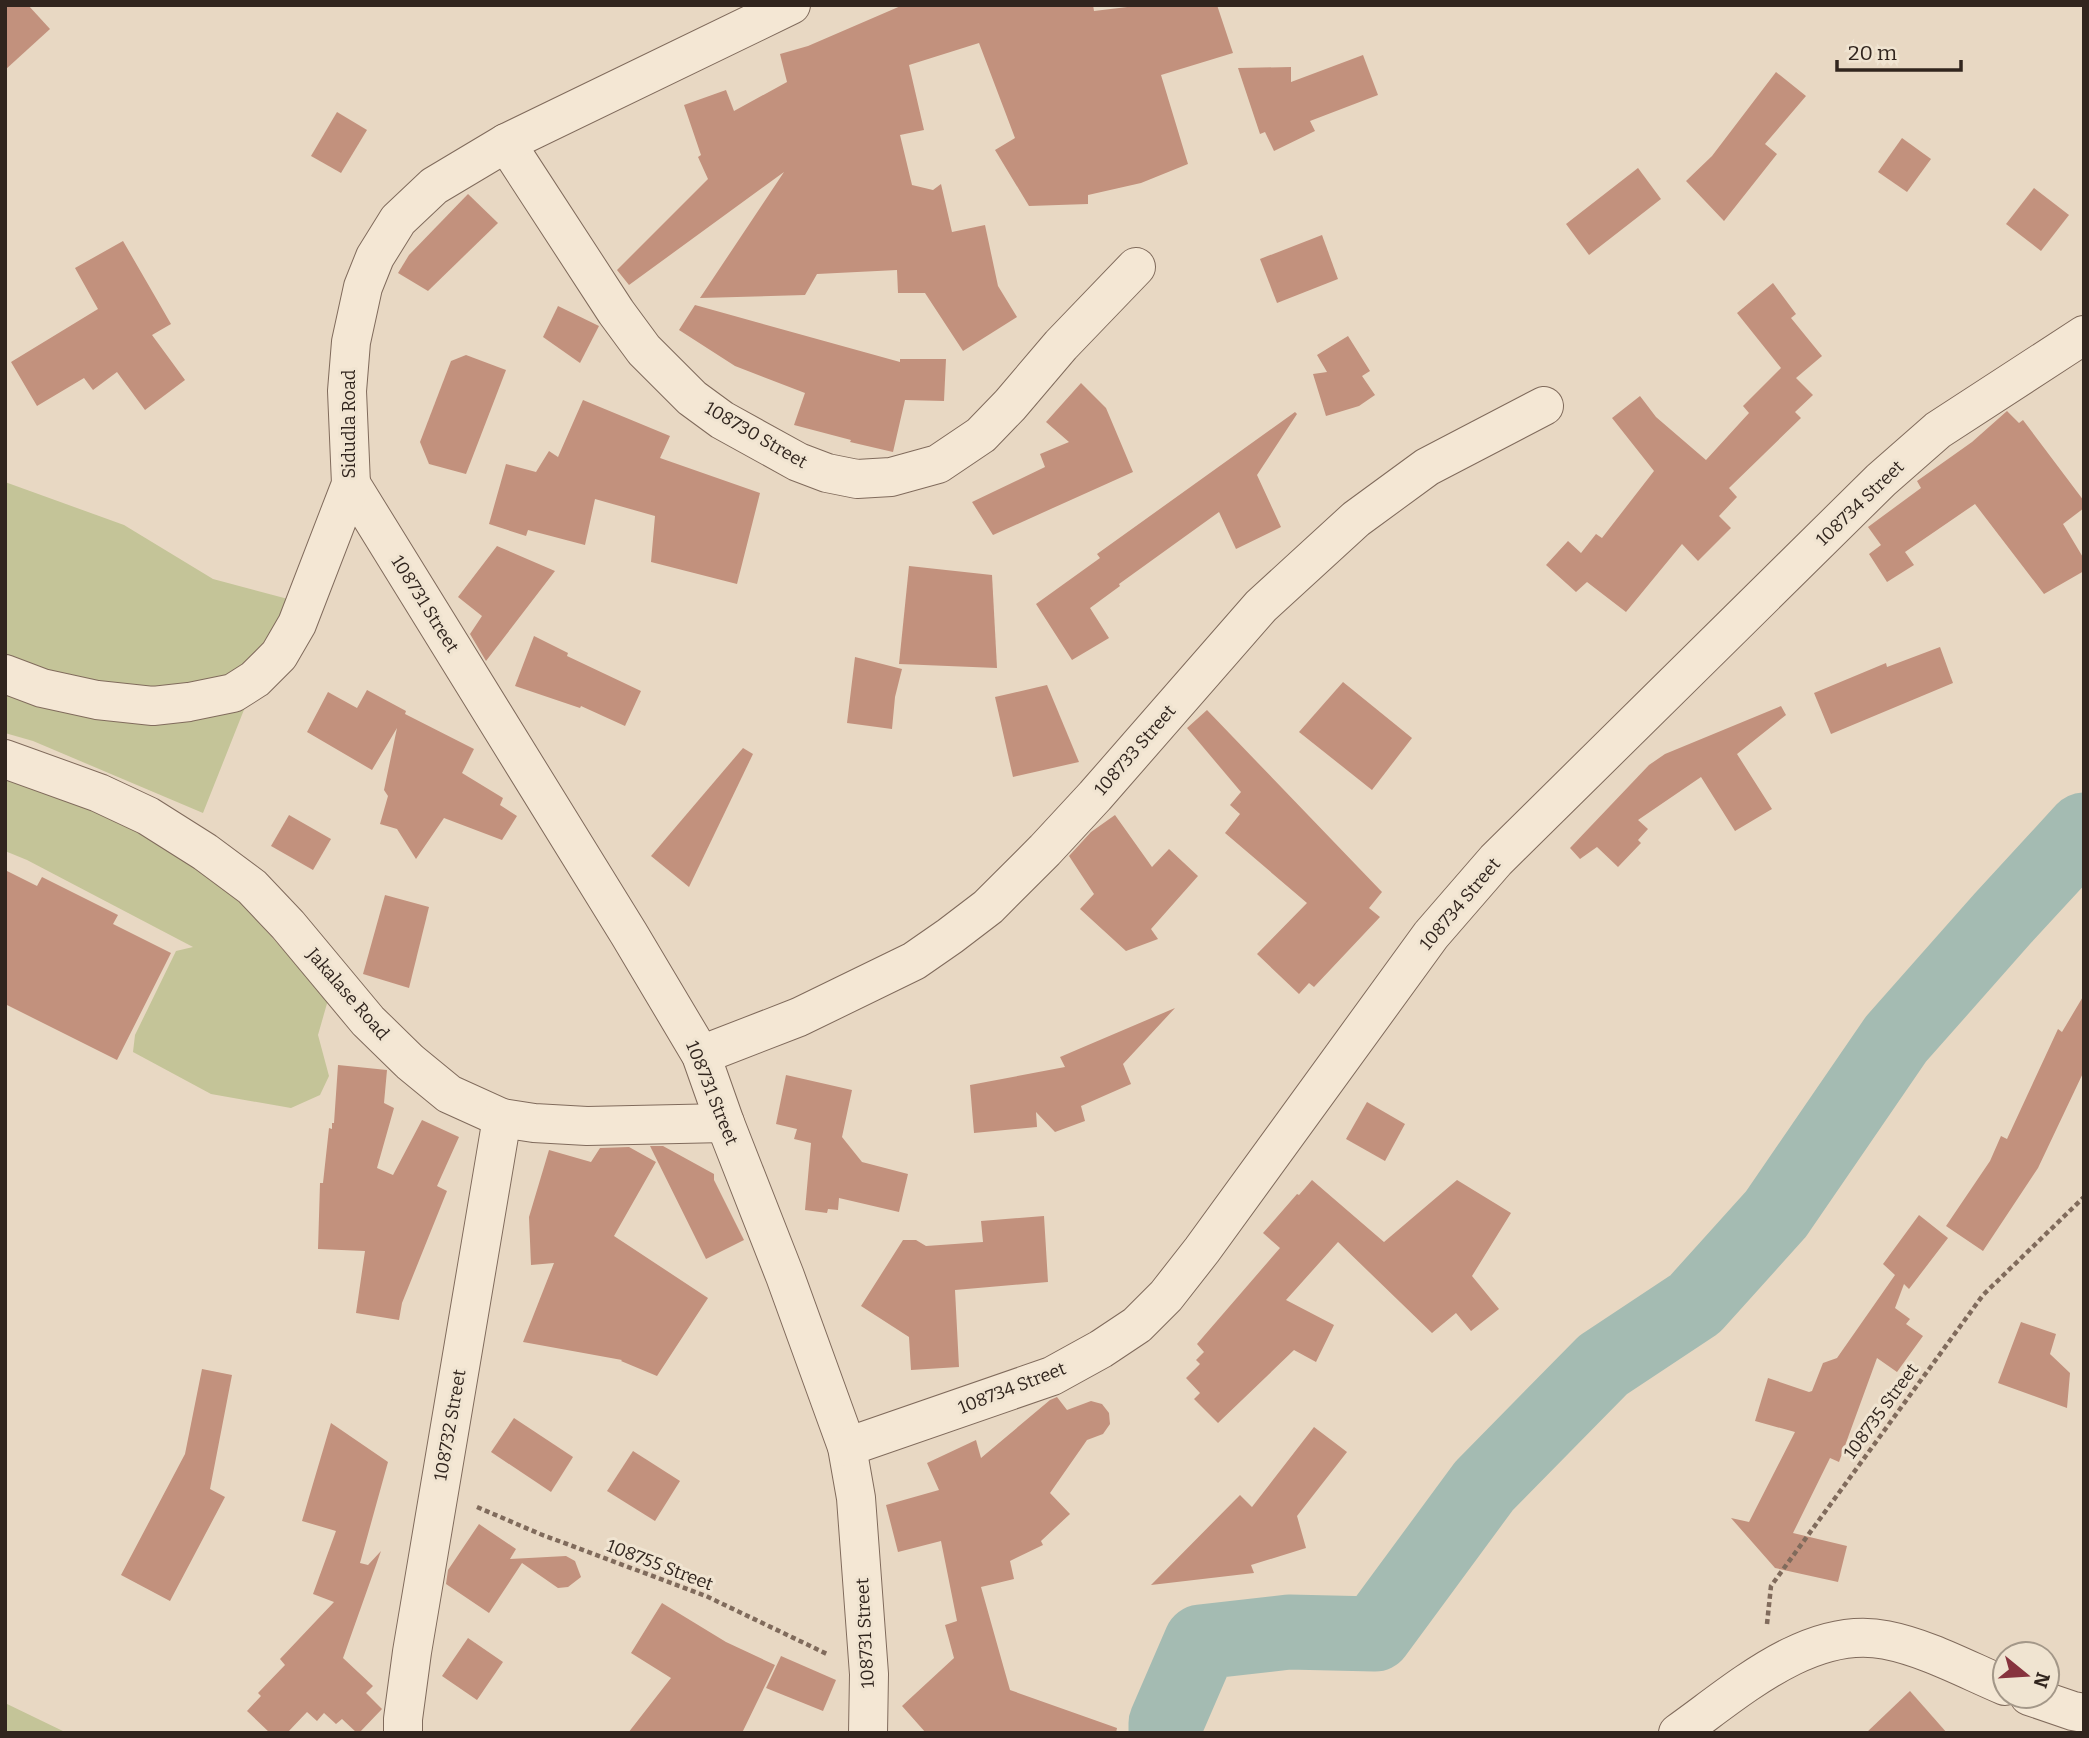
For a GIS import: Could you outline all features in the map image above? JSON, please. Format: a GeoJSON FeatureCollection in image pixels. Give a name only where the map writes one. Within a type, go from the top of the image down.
{"type":"FeatureCollection","features":[{"type":"Feature","properties":{"kind":"street","name":"Sidudla Road"},"geometry":{"type":"LineString","coordinates":[[5,674],[42,688],[97,701],[153,706],[233,692],[256,679],[279,655],[297,624],[351,484],[347,391],[351,342],[363,287],[375,257],[398,220],[434,186],[506,143],[791,5]]}},
{"type":"Feature","properties":{"kind":"street","name":"108730 Street"},"geometry":{"type":"LineString","coordinates":[[506,143],[644,351],[692,398],[722,419],[798,462],[827,473],[857,479],[891,477],[938,464],[981,435],[1061,345],[1136,267]]}},
{"type":"Feature","properties":{"kind":"street","name":"108734 Street"},"geometry":{"type":"LineString","coordinates":[[846,1447],[1052,1376],[1137,1325],[1166,1296],[1202,1250],[1431,935],[1496,860],[1881,480],[1938,430],[2084,335]]}},
{"type":"Feature","properties":{"kind":"street","name":"108733 Street"},"geometry":{"type":"LineString","coordinates":[[701,1055],[799,1017],[914,961],[988,907],[1095,796],[1261,606],[1356,519],[1427,467],[1544,406]]}},
{"type":"Feature","properties":{"kind":"street","name":"108731 Street"},"geometry":{"type":"LineString","coordinates":[[351,484],[701,1055],[785,1276],[846,1447],[856,1498],[869,1674],[868,1733]]}},
{"type":"Feature","properties":{"kind":"street","name":"Jakalase Road"},"geometry":{"type":"LineString","coordinates":[[5,759],[99,793],[148,816],[205,852],[253,887],[368,1021],[410,1062],[449,1094],[502,1118],[534,1123],[587,1126],[725,1123]]}},
{"type":"Feature","properties":{"kind":"street","name":"108732 Street"},"geometry":{"type":"LineString","coordinates":[[403,1733],[412,1652],[438,1490],[502,1118]]}},
{"type":"Feature","properties":{"kind":"street"},"geometry":{"type":"LineString","coordinates":[[1678,1733],[1762,1673],[1812,1647],[1837,1639],[1860,1637],[1885,1640],[1910,1647],[1991,1680]]}},
{"type":"Feature","properties":{"kind":"street"},"geometry":{"type":"LineString","coordinates":[[2061,1707],[2084,1713]]}},
{"type":"Feature","properties":{"kind":"path","name":"108735 Street"},"geometry":{"type":"LineString","coordinates":[[1762,1673],[1771,1586],[1983,1295],[2084,1197]]}},
{"type":"Feature","properties":{"kind":"path","name":"108755 Street"},"geometry":{"type":"LineString","coordinates":[[438,1490],[540,1534],[706,1596],[869,1674]]}},
{"type":"Feature","properties":{"kind":"green space"},"geometry":{"type":"Polygon","coordinates":[[[5,482],[124,525],[213,579],[288,599],[203,813],[33,741],[5,733],[5,482]]]}},
{"type":"Feature","properties":{"kind":"green space"},"geometry":{"type":"Polygon","coordinates":[[[5,777],[113,815],[204,871],[245,907],[328,1000],[318,1035],[329,1076],[320,1095],[291,1108],[211,1094],[133,1052],[135,1035],[176,951],[193,947],[5,851],[5,777]]]}},
{"type":"Feature","properties":{"kind":"green space"},"geometry":{"type":"Polygon","coordinates":[[[5,1703],[67,1733],[5,1733],[5,1703]]]}},
{"type":"Feature","properties":{"kind":"building"},"geometry":{"type":"Polygon","coordinates":[[[5,5],[28,5],[50,29],[5,70],[5,5]]]}},
{"type":"Feature","properties":{"kind":"building"},"geometry":{"type":"Polygon","coordinates":[[[903,5],[1093,5],[1094,11],[1144,5],[1217,5],[1233,53],[1161,75],[1188,164],[1141,183],[1088,195],[1088,204],[1029,206],[995,150],[1015,138],[979,43],[909,65],[924,130],[900,135],[912,185],[933,190],[941,184],[952,232],[985,225],[998,286],[1017,317],[963,351],[925,293],[898,293],[897,270],[817,274],[805,295],[700,298],[784,172],[629,285],[617,270],[708,179],[698,157],[701,155],[684,105],[726,90],[734,111],[787,82],[780,54],[808,46],[903,5]]]}},
{"type":"Feature","properties":{"kind":"building"},"geometry":{"type":"Polygon","coordinates":[[[1363,55],[1378,95],[1310,121],[1315,131],[1274,151],[1265,132],[1260,134],[1238,68],[1291,67],[1291,82],[1363,55]]]}},
{"type":"Feature","properties":{"kind":"building"},"geometry":{"type":"Polygon","coordinates":[[[1776,72],[1806,96],[1765,144],[1777,154],[1724,221],[1686,181],[1712,156],[1776,72]]]}},
{"type":"Feature","properties":{"kind":"building"},"geometry":{"type":"Polygon","coordinates":[[[337,112],[367,130],[341,173],[311,156],[337,112]]]}},
{"type":"Feature","properties":{"kind":"building"},"geometry":{"type":"Polygon","coordinates":[[[1902,138],[1931,159],[1907,192],[1878,172],[1902,138]]]}},
{"type":"Feature","properties":{"kind":"building"},"geometry":{"type":"Polygon","coordinates":[[[1638,168],[1661,199],[1589,255],[1566,224],[1638,168]]]}},
{"type":"Feature","properties":{"kind":"building"},"geometry":{"type":"Polygon","coordinates":[[[2034,188],[2069,215],[2041,251],[2006,224],[2034,188]]]}},
{"type":"Feature","properties":{"kind":"building"},"geometry":{"type":"Polygon","coordinates":[[[468,194],[498,223],[428,291],[398,273],[409,255],[468,194]]]}},
{"type":"Feature","properties":{"kind":"building"},"geometry":{"type":"Polygon","coordinates":[[[1322,235],[1338,279],[1277,303],[1260,259],[1322,235]]]}},
{"type":"Feature","properties":{"kind":"building"},"geometry":{"type":"Polygon","coordinates":[[[123,241],[171,324],[152,335],[185,380],[145,410],[117,372],[93,390],[84,378],[37,406],[11,362],[98,309],[75,268],[123,241]]]}},
{"type":"Feature","properties":{"kind":"building"},"geometry":{"type":"Polygon","coordinates":[[[1773,283],[1796,314],[1791,318],[1822,356],[1796,378],[1813,395],[1795,412],[1801,418],[1729,488],[1737,497],[1719,516],[1731,528],[1698,561],[1682,544],[1626,612],[1587,582],[1576,592],[1546,565],[1568,541],[1581,553],[1596,534],[1602,538],[1654,471],[1612,418],[1640,396],[1656,417],[1706,460],[1749,413],[1743,406],[1781,368],[1737,313],[1773,283]]]}},
{"type":"Feature","properties":{"kind":"building"},"geometry":{"type":"Polygon","coordinates":[[[695,305],[900,362],[900,359],[946,359],[944,401],[905,400],[893,452],[794,425],[805,393],[735,366],[679,330],[695,305]]]}},
{"type":"Feature","properties":{"kind":"building"},"geometry":{"type":"Polygon","coordinates":[[[558,306],[599,326],[580,363],[543,337],[558,306]]]}},
{"type":"Feature","properties":{"kind":"building"},"geometry":{"type":"Polygon","coordinates":[[[1348,336],[1370,371],[1362,376],[1375,395],[1359,406],[1326,416],[1313,374],[1327,372],[1317,355],[1348,336]]]}},
{"type":"Feature","properties":{"kind":"building"},"geometry":{"type":"Polygon","coordinates":[[[466,355],[506,370],[466,474],[429,464],[420,442],[451,361],[466,355]]]}},
{"type":"Feature","properties":{"kind":"building"},"geometry":{"type":"Polygon","coordinates":[[[1081,383],[1106,408],[1133,472],[993,535],[972,502],[1045,467],[1040,454],[1069,442],[1046,422],[1081,383]]]}},
{"type":"Feature","properties":{"kind":"building"},"geometry":{"type":"Polygon","coordinates":[[[583,400],[670,436],[660,458],[760,493],[737,584],[651,562],[655,516],[595,499],[585,545],[528,530],[526,536],[489,524],[506,464],[536,472],[549,451],[558,457],[583,400]]]}},
{"type":"Feature","properties":{"kind":"building"},"geometry":{"type":"Polygon","coordinates":[[[2007,411],[2019,423],[2023,420],[2084,501],[2084,508],[2063,524],[2084,559],[2084,571],[2044,594],[1975,504],[1905,552],[1914,565],[1887,582],[1869,554],[1881,545],[1868,527],[1921,488],[1917,481],[1972,442],[2007,411]]]}},
{"type":"Feature","properties":{"kind":"building"},"geometry":{"type":"Polygon","coordinates":[[[1295,412],[1297,414],[1257,475],[1281,527],[1236,549],[1219,512],[1090,608],[1109,638],[1072,660],[1036,604],[1100,558],[1097,554],[1295,412]]]}},
{"type":"Feature","properties":{"kind":"building"},"geometry":{"type":"Polygon","coordinates":[[[497,546],[555,571],[486,661],[470,634],[482,616],[458,597],[497,546]]]}},
{"type":"Feature","properties":{"kind":"building"},"geometry":{"type":"Polygon","coordinates":[[[909,566],[992,575],[997,668],[899,664],[909,566]]]}},
{"type":"Feature","properties":{"kind":"building"},"geometry":{"type":"Polygon","coordinates":[[[534,636],[568,653],[567,656],[641,691],[625,726],[581,706],[580,708],[515,686],[534,636]]]}},
{"type":"Feature","properties":{"kind":"building"},"geometry":{"type":"Polygon","coordinates":[[[1940,647],[1953,683],[1831,734],[1814,693],[1886,663],[1887,667],[1940,647]]]}},
{"type":"Feature","properties":{"kind":"building"},"geometry":{"type":"Polygon","coordinates":[[[855,657],[902,669],[895,697],[892,729],[847,723],[855,657]]]}},
{"type":"Feature","properties":{"kind":"building"},"geometry":{"type":"Polygon","coordinates":[[[1343,682],[1412,738],[1372,790],[1299,732],[1343,682]]]}},
{"type":"Feature","properties":{"kind":"building"},"geometry":{"type":"Polygon","coordinates":[[[1047,685],[1079,762],[1013,777],[995,697],[1047,685]]]}},
{"type":"Feature","properties":{"kind":"building"},"geometry":{"type":"Polygon","coordinates":[[[367,690],[406,711],[405,714],[474,749],[462,773],[503,798],[500,805],[517,816],[502,840],[444,818],[416,859],[397,829],[380,824],[388,796],[384,790],[397,728],[372,770],[307,732],[328,692],[357,708],[367,690]]]}},
{"type":"Feature","properties":{"kind":"building"},"geometry":{"type":"Polygon","coordinates":[[[1781,706],[1786,715],[1737,754],[1772,809],[1735,831],[1701,777],[1638,820],[1648,829],[1638,840],[1641,843],[1618,867],[1597,847],[1580,859],[1570,848],[1649,765],[1665,754],[1781,706]]]}},
{"type":"Feature","properties":{"kind":"building"},"geometry":{"type":"Polygon","coordinates":[[[1207,710],[1382,892],[1369,908],[1380,917],[1314,987],[1309,983],[1299,994],[1257,954],[1307,903],[1225,833],[1240,814],[1230,805],[1241,792],[1187,728],[1207,710]]]}},
{"type":"Feature","properties":{"kind":"building"},"geometry":{"type":"Polygon","coordinates":[[[743,748],[753,754],[689,887],[651,856],[743,748]]]}},
{"type":"Feature","properties":{"kind":"building"},"geometry":{"type":"Polygon","coordinates":[[[289,815],[331,839],[313,870],[271,846],[289,815]]]}},
{"type":"Feature","properties":{"kind":"building"},"geometry":{"type":"Polygon","coordinates":[[[1115,815],[1152,867],[1169,849],[1198,876],[1151,929],[1158,939],[1126,951],[1080,909],[1094,894],[1069,856],[1091,832],[1115,815]]]}},
{"type":"Feature","properties":{"kind":"building"},"geometry":{"type":"Polygon","coordinates":[[[5,870],[37,886],[42,877],[118,915],[113,924],[171,953],[117,1060],[5,1004],[5,870]]]}},
{"type":"Feature","properties":{"kind":"building"},"geometry":{"type":"Polygon","coordinates":[[[385,895],[429,907],[409,988],[363,974],[385,895]]]}},
{"type":"Feature","properties":{"kind":"building"},"geometry":{"type":"Polygon","coordinates":[[[2084,995],[2084,1071],[2038,1168],[1983,1251],[1946,1226],[1990,1161],[2001,1136],[2007,1139],[2058,1029],[2062,1032],[2084,995]]]}},
{"type":"Feature","properties":{"kind":"building"},"geometry":{"type":"Polygon","coordinates":[[[1175,1008],[1123,1064],[1131,1084],[1081,1106],[1085,1121],[1055,1132],[1036,1112],[1037,1127],[974,1133],[970,1085],[1065,1067],[1060,1057],[1175,1008]]]}},
{"type":"Feature","properties":{"kind":"building"},"geometry":{"type":"Polygon","coordinates":[[[338,1065],[387,1070],[384,1103],[394,1108],[377,1168],[393,1175],[422,1120],[459,1137],[437,1186],[447,1191],[402,1303],[399,1320],[356,1313],[365,1251],[318,1249],[320,1183],[323,1183],[329,1128],[332,1129],[334,1123],[338,1065]]]}},
{"type":"Feature","properties":{"kind":"building"},"geometry":{"type":"Polygon","coordinates":[[[786,1075],[852,1090],[842,1137],[862,1162],[908,1174],[899,1212],[839,1198],[838,1210],[828,1209],[827,1213],[805,1210],[811,1143],[794,1139],[797,1129],[776,1124],[786,1075]]]}},
{"type":"Feature","properties":{"kind":"building"},"geometry":{"type":"Polygon","coordinates":[[[1367,1102],[1405,1124],[1385,1161],[1346,1139],[1367,1102]]]}},
{"type":"Feature","properties":{"kind":"building"},"geometry":{"type":"Polygon","coordinates":[[[650,1146],[663,1146],[714,1174],[714,1180],[744,1240],[706,1259],[650,1146]]]}},
{"type":"Feature","properties":{"kind":"building"},"geometry":{"type":"Polygon","coordinates":[[[629,1147],[656,1162],[614,1236],[708,1298],[657,1376],[622,1360],[523,1342],[554,1263],[531,1265],[529,1217],[549,1150],[591,1162],[600,1148],[629,1147]]]}},
{"type":"Feature","properties":{"kind":"building"},"geometry":{"type":"Polygon","coordinates":[[[1312,1180],[1384,1242],[1457,1180],[1511,1213],[1472,1276],[1499,1309],[1471,1331],[1456,1313],[1432,1333],[1338,1242],[1286,1300],[1334,1325],[1316,1362],[1294,1350],[1218,1423],[1194,1399],[1200,1393],[1186,1378],[1200,1364],[1196,1360],[1204,1352],[1197,1344],[1280,1248],[1263,1233],[1312,1180]]]}},
{"type":"Feature","properties":{"kind":"building"},"geometry":{"type":"Polygon","coordinates":[[[1919,1215],[1948,1238],[1909,1289],[1904,1284],[1895,1308],[1910,1319],[1906,1324],[1923,1336],[1897,1372],[1877,1358],[1839,1462],[1830,1458],[1793,1533],[1847,1546],[1838,1582],[1775,1568],[1731,1518],[1749,1522],[1795,1432],[1755,1421],[1768,1378],[1812,1391],[1823,1363],[1837,1358],[1895,1275],[1883,1264],[1919,1215]]]}},
{"type":"Feature","properties":{"kind":"building"},"geometry":{"type":"Polygon","coordinates":[[[1044,1216],[1048,1282],[955,1290],[959,1367],[911,1370],[909,1337],[861,1306],[903,1240],[916,1240],[926,1246],[983,1242],[981,1221],[1044,1216]]]}},
{"type":"Feature","properties":{"kind":"building"},"geometry":{"type":"Polygon","coordinates":[[[2021,1322],[2056,1334],[2050,1354],[2070,1373],[2067,1408],[1998,1383],[2021,1322]]]}},
{"type":"Feature","properties":{"kind":"building"},"geometry":{"type":"Polygon","coordinates":[[[202,1369],[232,1375],[210,1489],[225,1497],[170,1601],[121,1575],[185,1454],[202,1369]]]}},
{"type":"Feature","properties":{"kind":"building"},"geometry":{"type":"Polygon","coordinates":[[[1057,1397],[1067,1410],[1091,1401],[1102,1404],[1109,1413],[1110,1424],[1103,1434],[1087,1440],[1050,1493],[1070,1514],[1041,1541],[1043,1545],[1010,1561],[1014,1579],[981,1587],[1010,1690],[1117,1728],[1116,1733],[926,1733],[902,1706],[954,1658],[945,1625],[957,1621],[941,1541],[898,1552],[886,1505],[939,1490],[927,1463],[976,1440],[981,1458],[1057,1397]]]}},
{"type":"Feature","properties":{"kind":"building"},"geometry":{"type":"Polygon","coordinates":[[[514,1418],[573,1457],[551,1492],[491,1452],[514,1418]]]}},
{"type":"Feature","properties":{"kind":"building"},"geometry":{"type":"Polygon","coordinates":[[[331,1423],[388,1462],[360,1563],[368,1565],[381,1551],[343,1658],[373,1686],[366,1693],[382,1709],[359,1733],[342,1719],[336,1724],[324,1713],[317,1721],[307,1712],[287,1733],[270,1733],[247,1711],[261,1696],[258,1693],[285,1665],[280,1659],[334,1602],[313,1594],[336,1531],[302,1521],[331,1423]]]}},
{"type":"Feature","properties":{"kind":"building"},"geometry":{"type":"Polygon","coordinates":[[[1314,1427],[1347,1452],[1297,1516],[1306,1548],[1251,1565],[1254,1573],[1151,1585],[1240,1495],[1252,1507],[1314,1427]]]}},
{"type":"Feature","properties":{"kind":"building"},"geometry":{"type":"Polygon","coordinates":[[[633,1451],[680,1481],[655,1521],[607,1491],[633,1451]]]}},
{"type":"Feature","properties":{"kind":"building"},"geometry":{"type":"Polygon","coordinates":[[[479,1524],[516,1549],[510,1559],[566,1556],[575,1561],[581,1577],[568,1587],[558,1588],[522,1563],[489,1613],[446,1584],[448,1570],[479,1524]]]}},
{"type":"Feature","properties":{"kind":"building"},"geometry":{"type":"Polygon","coordinates":[[[662,1603],[726,1642],[775,1665],[742,1733],[628,1733],[671,1678],[631,1653],[662,1603]]]}},
{"type":"Feature","properties":{"kind":"building"},"geometry":{"type":"Polygon","coordinates":[[[468,1638],[503,1662],[477,1700],[442,1676],[468,1638]]]}},
{"type":"Feature","properties":{"kind":"building"},"geometry":{"type":"Polygon","coordinates":[[[781,1656],[836,1680],[823,1711],[766,1688],[781,1656]]]}},
{"type":"Feature","properties":{"kind":"building"},"geometry":{"type":"Polygon","coordinates":[[[1910,1691],[1947,1733],[1866,1733],[1910,1691]]]}},
{"type":"Feature","properties":{"kind":"waterway"},"geometry":{"type":"LineString","coordinates":[[1166,1733],[1166,1723],[1201,1642],[1289,1632],[1375,1634],[1484,1486],[1603,1365],[1695,1304],[1776,1214],[1896,1039],[2084,830]]}}]}
